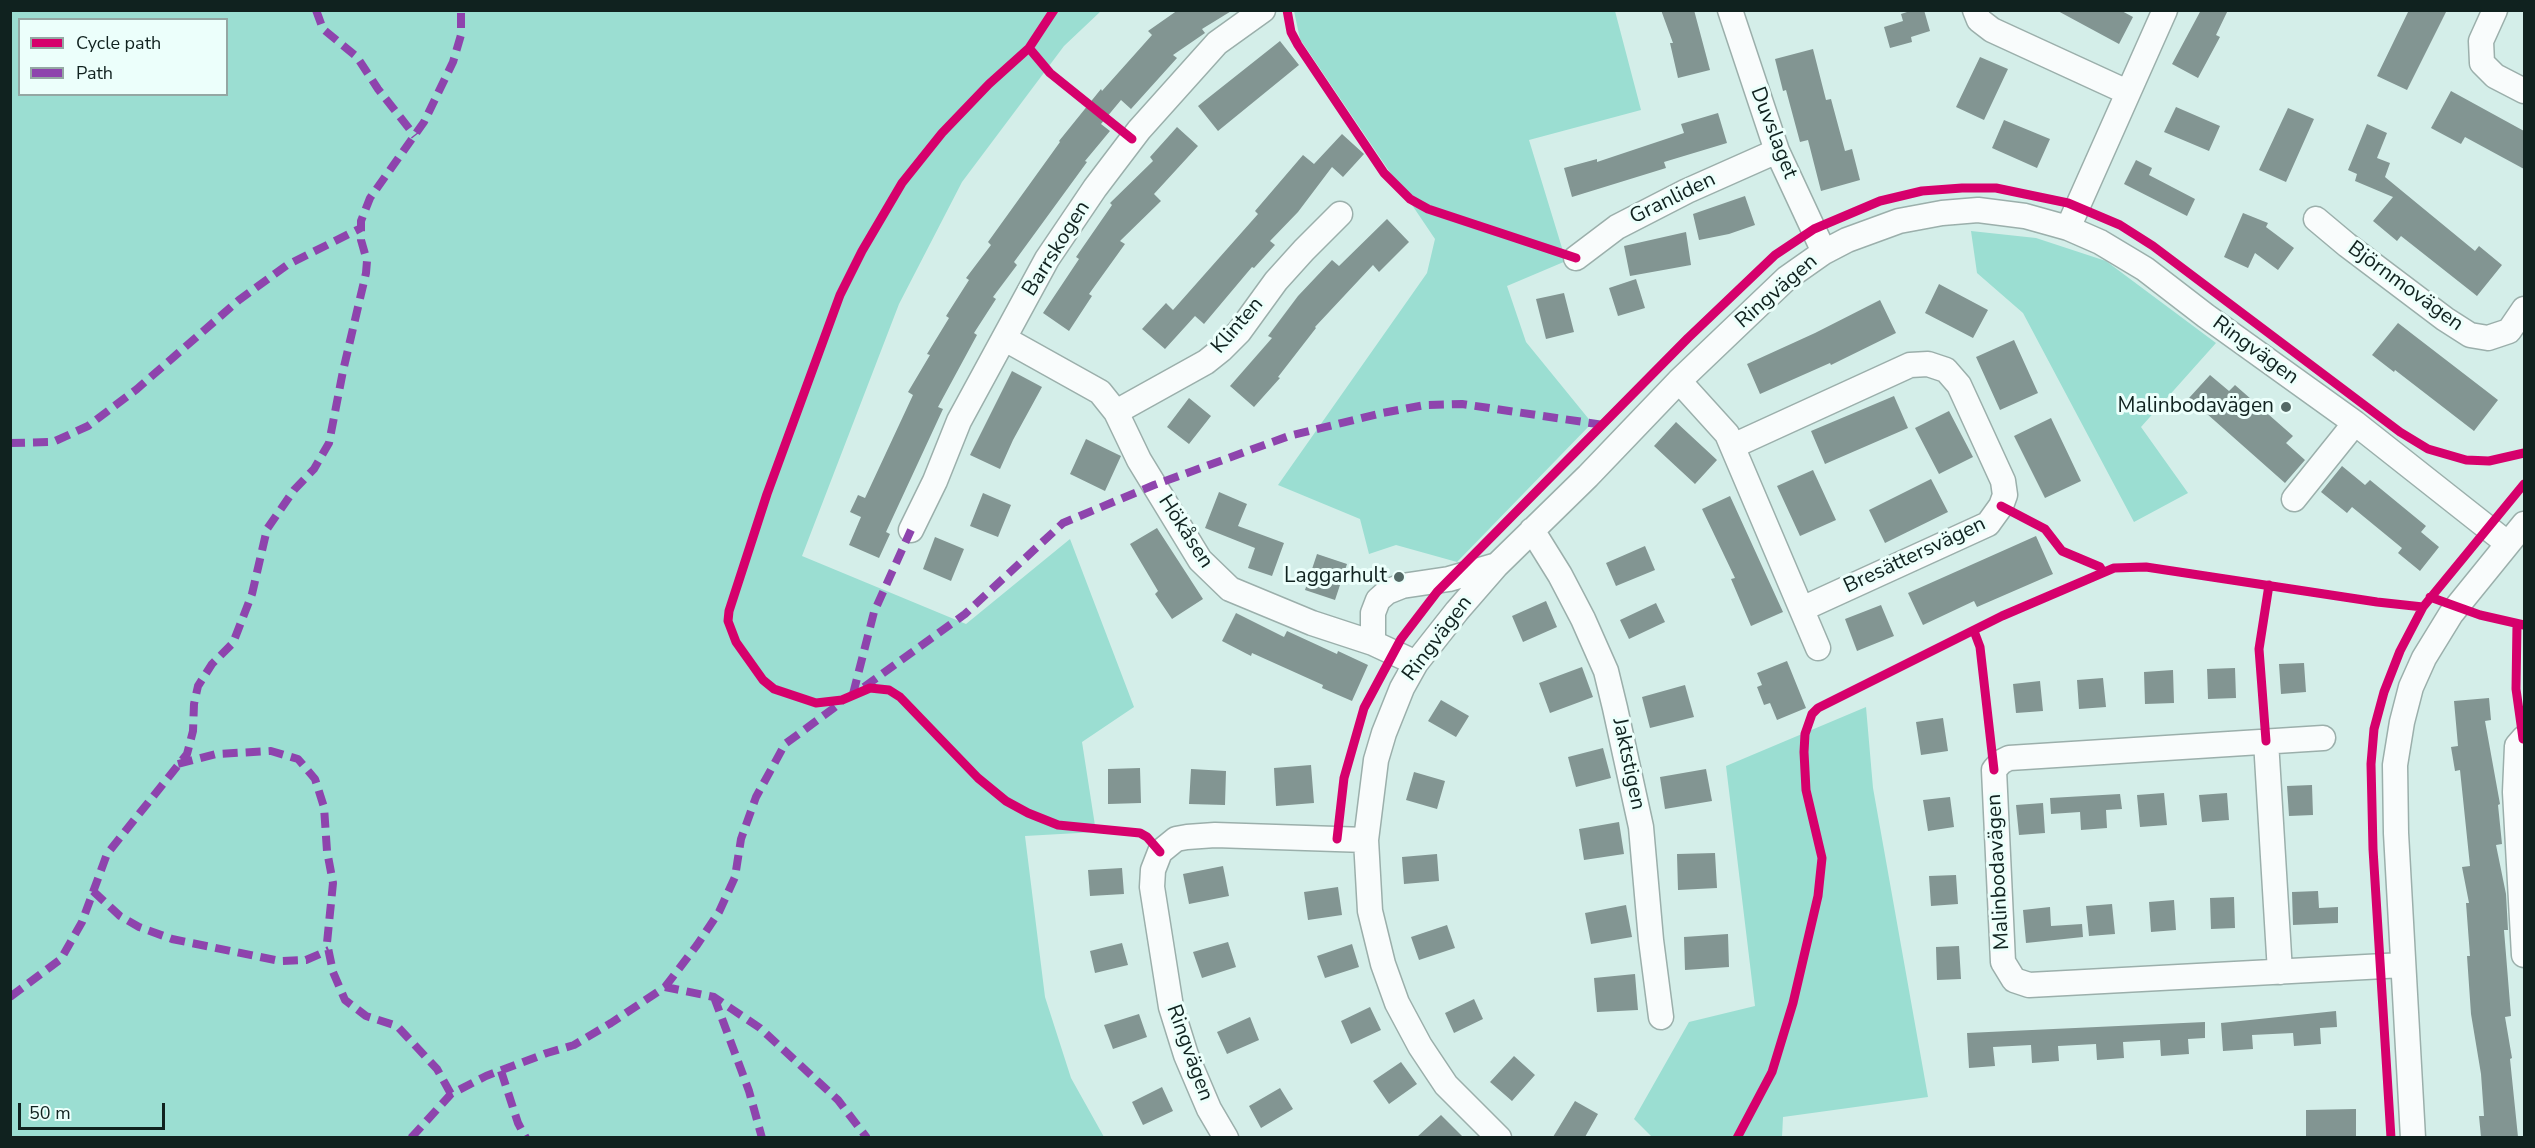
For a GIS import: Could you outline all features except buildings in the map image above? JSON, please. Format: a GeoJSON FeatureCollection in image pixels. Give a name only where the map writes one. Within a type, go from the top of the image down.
{"type":"FeatureCollection","features":[{"type":"Feature","properties":{"kind":"street","name":"Barrskogen"},"geometry":{"type":"LineString","coordinates":[[911,530],[935,481],[959,421],[1047,259],[1095,188],[1138,130],[1217,43],[1263,10]]}},
{"type":"Feature","properties":{"kind":"street","name":"Duvslaget"},"geometry":{"type":"LineString","coordinates":[[1730,10],[1777,151],[1824,252]]}},
{"type":"Feature","properties":{"kind":"street"},"geometry":{"type":"LineString","coordinates":[[1975,10],[1979,20],[1992,30],[2127,92]]}},
{"type":"Feature","properties":{"kind":"street"},"geometry":{"type":"LineString","coordinates":[[2068,228],[2165,10]]}},
{"type":"Feature","properties":{"kind":"street"},"geometry":{"type":"LineString","coordinates":[[2495,10],[2481,41],[2482,63],[2495,76],[2524,91]]}},
{"type":"Feature","properties":{"kind":"street","name":"Granliden"},"geometry":{"type":"LineString","coordinates":[[1576,258],[1617,227],[1687,191],[1777,151]]}},
{"type":"Feature","properties":{"kind":"street","name":"Ringvägen"},"geometry":{"type":"LineString","coordinates":[[1499,1137],[1446,1085],[1420,1046],[1397,1004],[1383,964],[1370,910],[1366,840],[1376,760],[1402,688],[1416,663],[1497,565],[1588,476],[1679,381],[1787,278],[1824,252],[1847,240],[1899,221],[1942,213],[1978,210],[2025,216],[2068,228],[2100,242],[2145,269],[2206,316],[2355,423],[2507,543]]}},
{"type":"Feature","properties":{"kind":"street","name":"Klinten"},"geometry":{"type":"LineString","coordinates":[[1116,412],[1206,362],[1221,350],[1239,332],[1276,281],[1340,214]]}},
{"type":"Feature","properties":{"kind":"street","name":"Björnmovägen"},"geometry":{"type":"LineString","coordinates":[[2316,219],[2364,259],[2470,335],[2488,338],[2509,331],[2524,309]]}},
{"type":"Feature","properties":{"kind":"street","name":"Hökåsen"},"geometry":{"type":"LineString","coordinates":[[1005,339],[1100,392],[1116,412],[1139,460],[1200,560],[1230,589],[1372,643],[1416,663]]}},
{"type":"Feature","properties":{"kind":"street","name":"Bresättersvägen"},"geometry":{"type":"LineString","coordinates":[[1733,446],[1910,365],[1928,364],[1946,370],[1959,385],[2003,481],[2005,495],[2001,506],[1988,524],[1802,609]]}},
{"type":"Feature","properties":{"kind":"street"},"geometry":{"type":"LineString","coordinates":[[1679,381],[1727,434],[1818,648]]}},
{"type":"Feature","properties":{"kind":"street"},"geometry":{"type":"LineString","coordinates":[[2294,499],[2355,423]]}},
{"type":"Feature","properties":{"kind":"street"},"geometry":{"type":"LineString","coordinates":[[2413,1137],[2396,832],[2395,765],[2402,722],[2411,687],[2424,658],[2451,614],[2524,524]]}},
{"type":"Feature","properties":{"kind":"street","name":"Jaktstigen"},"geometry":{"type":"LineString","coordinates":[[1532,530],[1560,575],[1606,671],[1641,827],[1651,940],[1661,1017]]}},
{"type":"Feature","properties":{"kind":"street"},"geometry":{"type":"LineString","coordinates":[[1372,643],[1373,613],[1378,600],[1387,592],[1402,586],[1449,579],[1497,565]]}},
{"type":"Feature","properties":{"kind":"street","name":"Malinbodavägen"},"geometry":{"type":"LineString","coordinates":[[2323,738],[2009,758],[2001,762],[1994,770],[2003,962],[2014,980],[2029,985],[2403,965]]}},
{"type":"Feature","properties":{"kind":"street"},"geometry":{"type":"LineString","coordinates":[[2524,738],[2517,746],[2515,792],[2524,955]]}},
{"type":"Feature","properties":{"kind":"street"},"geometry":{"type":"LineString","coordinates":[[2266,741],[2280,972]]}},
{"type":"Feature","properties":{"kind":"street","name":"Ringvägen"},"geometry":{"type":"LineString","coordinates":[[1226,1137],[1209,1109],[1191,1066],[1171,1006],[1152,886],[1153,870],[1160,852],[1176,839],[1215,835],[1366,840]]}},
{"type":"Feature","properties":{"kind":"green space"},"geometry":{"type":"Polygon","coordinates":[[[10,11],[1101,11],[1064,46],[962,182],[899,304],[802,556],[966,624],[1070,539],[1134,707],[1082,742],[1096,832],[1025,836],[1045,997],[1071,1078],[1104,1137],[11,1137],[10,11]]]}},
{"type":"Feature","properties":{"kind":"green space"},"geometry":{"type":"Polygon","coordinates":[[[1294,11],[1615,11],[1641,110],[1529,140],[1566,261],[1507,286],[1526,342],[1592,423],[1457,562],[1396,545],[1369,554],[1360,519],[1278,485],[1427,273],[1435,239],[1300,39],[1294,11]]]}},
{"type":"Feature","properties":{"kind":"green space"},"geometry":{"type":"Polygon","coordinates":[[[1971,231],[2036,238],[2106,261],[2216,343],[2141,427],[2188,493],[2134,522],[2023,313],[1977,273],[1971,231]]]}},
{"type":"Feature","properties":{"kind":"green space"},"geometry":{"type":"Polygon","coordinates":[[[1866,707],[1873,788],[1928,1097],[1783,1117],[1782,1137],[1652,1137],[1634,1119],[1689,1022],[1755,1006],[1726,766],[1866,707]]]}},
{"type":"Feature","properties":{"kind":"marked path"},"geometry":{"type":"LineString","coordinates":[[316,10],[323,29],[357,57],[378,89],[415,136]]}},
{"type":"Feature","properties":{"kind":"marked path"},"geometry":{"type":"LineString","coordinates":[[10,997],[61,959],[82,922],[107,854],[187,754],[193,731],[194,704],[198,686],[212,664],[233,643],[252,594],[267,529],[294,490],[314,469],[329,443],[366,273],[367,261],[361,240],[361,221],[370,198],[424,122],[453,62],[461,35],[461,10]]}},
{"type":"Feature","properties":{"kind":"marked path"},"geometry":{"type":"LineString","coordinates":[[10,443],[53,442],[88,426],[137,389],[239,300],[287,265],[361,228]]}},
{"type":"Feature","properties":{"kind":"marked path"},"geometry":{"type":"LineString","coordinates":[[864,687],[965,614],[1063,523],[1154,485],[1289,436],[1425,405],[1462,404],[1604,425]]}},
{"type":"Feature","properties":{"kind":"marked path"},"geometry":{"type":"LineString","coordinates":[[853,694],[874,612],[911,530]]}},
{"type":"Feature","properties":{"kind":"marked path"},"geometry":{"type":"LineString","coordinates":[[665,987],[719,912],[735,877],[741,839],[756,797],[785,744],[842,702]]}},
{"type":"Feature","properties":{"kind":"marked path"},"geometry":{"type":"LineString","coordinates":[[178,764],[216,754],[271,751],[298,759],[315,779],[324,807],[327,851],[333,883],[327,943],[333,972],[345,1000],[366,1016],[397,1026],[437,1069],[451,1094]]}},
{"type":"Feature","properties":{"kind":"marked path"},"geometry":{"type":"LineString","coordinates":[[93,891],[120,916],[139,927],[172,939],[280,961],[306,960],[329,950]]}},
{"type":"Feature","properties":{"kind":"marked path"},"geometry":{"type":"LineString","coordinates":[[411,1138],[451,1094],[486,1076],[574,1045],[665,987],[714,997],[760,1028],[838,1100],[867,1138]]}},
{"type":"Feature","properties":{"kind":"marked path"},"geometry":{"type":"LineString","coordinates":[[714,997],[749,1091],[762,1138]]}},
{"type":"Feature","properties":{"kind":"marked path"},"geometry":{"type":"LineString","coordinates":[[501,1071],[518,1123],[526,1138]]}},
{"type":"Feature","properties":{"kind":"cycle path"},"geometry":{"type":"LineString","coordinates":[[1054,10],[1029,48],[989,84],[942,133],[902,183],[862,251],[840,295],[767,494],[729,611],[728,621],[736,642],[763,680],[774,689],[816,703],[842,700],[870,688],[889,690],[900,697],[978,778],[1006,801],[1058,825],[1140,833],[1147,837],[1160,852]]}},
{"type":"Feature","properties":{"kind":"cycle path"},"geometry":{"type":"LineString","coordinates":[[1287,10],[1291,32],[1298,45],[1384,173],[1410,199],[1428,209],[1576,258]]}},
{"type":"Feature","properties":{"kind":"cycle path"},"geometry":{"type":"LineString","coordinates":[[1029,48],[1050,73],[1132,139]]}},
{"type":"Feature","properties":{"kind":"cycle path"},"geometry":{"type":"LineString","coordinates":[[1337,839],[1344,778],[1364,708],[1401,639],[1437,592],[1688,338],[1775,255],[1814,229],[1880,201],[1922,191],[1996,188],[2068,203],[2120,225],[2153,246],[2400,432],[2428,449],[2466,460],[2489,461],[2524,453]]}},
{"type":"Feature","properties":{"kind":"cycle path"},"geometry":{"type":"LineString","coordinates":[[2391,1138],[2373,849],[2371,764],[2374,729],[2384,692],[2400,651],[2423,607],[2524,484]]}},
{"type":"Feature","properties":{"kind":"cycle path"},"geometry":{"type":"LineString","coordinates":[[2001,506],[2045,529],[2062,551],[2100,567],[2103,572]]}},
{"type":"Feature","properties":{"kind":"cycle path"},"geometry":{"type":"LineString","coordinates":[[1737,1138],[1772,1072],[1793,1003],[1818,896],[1822,858],[1806,790],[1804,752],[1805,734],[1812,714],[1818,708],[2002,616],[2114,568],[2146,567],[2423,607]]}},
{"type":"Feature","properties":{"kind":"cycle path"},"geometry":{"type":"LineString","coordinates":[[2266,741],[2259,649],[2269,585]]}},
{"type":"Feature","properties":{"kind":"cycle path"},"geometry":{"type":"LineString","coordinates":[[2430,597],[2480,615],[2524,625]]}},
{"type":"Feature","properties":{"kind":"cycle path"},"geometry":{"type":"LineString","coordinates":[[2517,624],[2516,689],[2523,739]]}},
{"type":"Feature","properties":{"kind":"cycle path"},"geometry":{"type":"LineString","coordinates":[[1974,631],[1980,647],[1994,770]]}},
{"type":"Feature","properties":{"kind":"place","name":"Malinbodavägen"},"geometry":{"type":"Point","coordinates":[2286,407]}},
{"type":"Feature","properties":{"kind":"place","name":"Laggarhult"},"geometry":{"type":"Point","coordinates":[1399,577]}}]}
